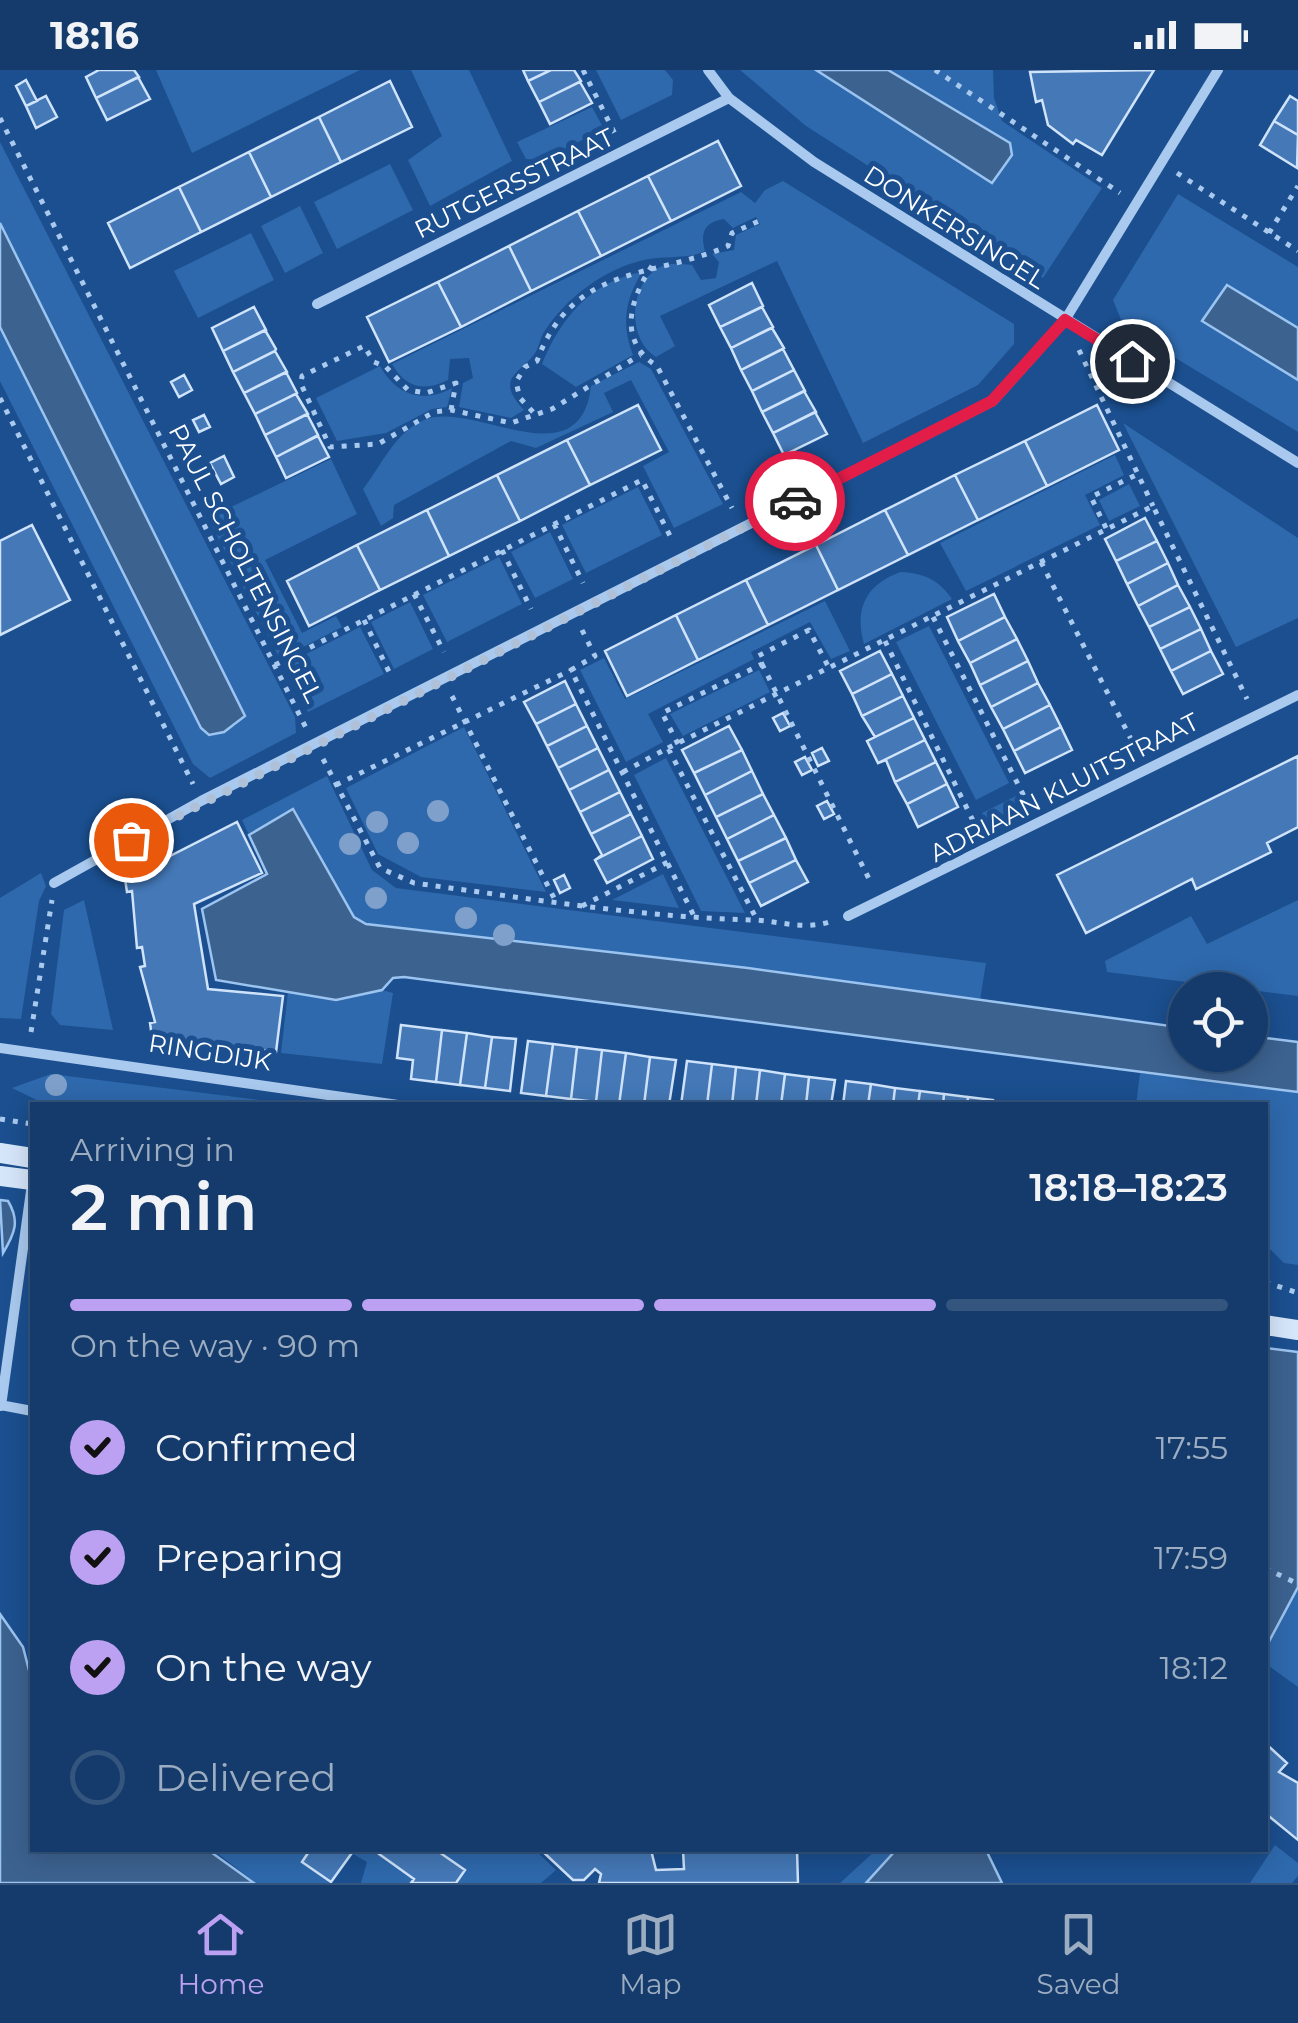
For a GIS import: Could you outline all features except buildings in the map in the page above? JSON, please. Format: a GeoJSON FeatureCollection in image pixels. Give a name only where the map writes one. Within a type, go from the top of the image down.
{"type":"FeatureCollection","features":[{"type":"Feature","properties":{"kind":"street","name":"DONKERSINGEL"},"geometry":{"type":"LineString","coordinates":[[708,70],[729,98],[814,162],[1298,464]]}},
{"type":"Feature","properties":{"kind":"street"},"geometry":{"type":"LineString","coordinates":[[54,884],[202,801],[992,401],[1065,320],[1218,70]]}},
{"type":"Feature","properties":{"kind":"street","name":"RUTGERSSTRAAT"},"geometry":{"type":"LineString","coordinates":[[318,304],[729,98]]}},
{"type":"Feature","properties":{"kind":"street","name":"ADRIAAN KLUITSTRAAT"},"geometry":{"type":"LineString","coordinates":[[848,916],[1298,694]]}},
{"type":"Feature","properties":{"kind":"street","name":"RINGDIJK"},"geometry":{"type":"LineString","coordinates":[[0,1048],[378,1102]]}},
{"type":"Feature","properties":{"kind":"street"},"geometry":{"type":"LineString","coordinates":[[0,1153],[30,1158]]}},
{"type":"Feature","properties":{"kind":"street"},"geometry":{"type":"LineString","coordinates":[[0,1176],[30,1186]]}},
{"type":"Feature","properties":{"kind":"street"},"geometry":{"type":"LineString","coordinates":[[30,1199],[1,1406],[30,1410]]}},
{"type":"Feature","properties":{"kind":"street"},"geometry":{"type":"LineString","coordinates":[[1268,1325],[1298,1330]]}},
{"type":"Feature","properties":{"kind":"path"},"geometry":{"type":"LineString","coordinates":[[582,70],[623,152]]}},
{"type":"Feature","properties":{"kind":"path"},"geometry":{"type":"LineString","coordinates":[[935,70],[1137,204]]}},
{"type":"Feature","properties":{"kind":"path","name":"PAUL SCHOLTENSINGEL"},"geometry":{"type":"LineString","coordinates":[[0,118],[380,868],[414,883],[696,920],[757,920],[812,928],[848,916]]}},
{"type":"Feature","properties":{"kind":"path"},"geometry":{"type":"LineString","coordinates":[[1162,163],[1298,251]]}},
{"type":"Feature","properties":{"kind":"path"},"geometry":{"type":"LineString","coordinates":[[1269,233],[1298,186]]}},
{"type":"Feature","properties":{"kind":"path"},"geometry":{"type":"LineString","coordinates":[[533,412],[520,398],[516,382],[525,367],[537,361],[546,336],[563,315],[618,275],[652,266],[693,262],[728,246],[732,233],[759,221]]}},
{"type":"Feature","properties":{"kind":"path"},"geometry":{"type":"LineString","coordinates":[[652,266],[634,293],[630,315],[640,356],[657,366],[732,508]]}},
{"type":"Feature","properties":{"kind":"path"},"geometry":{"type":"LineString","coordinates":[[1065,320],[1254,714]]}},
{"type":"Feature","properties":{"kind":"path"},"geometry":{"type":"LineString","coordinates":[[451,410],[456,383],[426,393],[408,390],[386,367],[374,362],[364,346],[302,376],[301,384],[330,447],[378,444],[418,418],[451,410],[511,422],[552,409],[640,356]]}},
{"type":"Feature","properties":{"kind":"path"},"geometry":{"type":"LineString","coordinates":[[0,398],[202,801]]}},
{"type":"Feature","properties":{"kind":"path"},"geometry":{"type":"LineString","coordinates":[[1107,529],[1090,498],[1138,474]]}},
{"type":"Feature","properties":{"kind":"path"},"geometry":{"type":"LineString","coordinates":[[274,665],[642,480],[671,538]]}},
{"type":"Feature","properties":{"kind":"path"},"geometry":{"type":"LineString","coordinates":[[623,772],[1153,506]]}},
{"type":"Feature","properties":{"kind":"path"},"geometry":{"type":"LineString","coordinates":[[554,524],[583,583]]}},
{"type":"Feature","properties":{"kind":"path"},"geometry":{"type":"LineString","coordinates":[[502,550],[531,609]]}},
{"type":"Feature","properties":{"kind":"path"},"geometry":{"type":"LineString","coordinates":[[1041,562],[1145,768]]}},
{"type":"Feature","properties":{"kind":"path"},"geometry":{"type":"LineString","coordinates":[[414,594],[444,652]]}},
{"type":"Feature","properties":{"kind":"path"},"geometry":{"type":"LineString","coordinates":[[336,785],[595,656],[574,614]]}},
{"type":"Feature","properties":{"kind":"path"},"geometry":{"type":"LineString","coordinates":[[933,617],[1038,821]]}},
{"type":"Feature","properties":{"kind":"path"},"geometry":{"type":"LineString","coordinates":[[364,620],[392,678]]}},
{"type":"Feature","properties":{"kind":"path"},"geometry":{"type":"LineString","coordinates":[[830,668],[809,630],[758,656],[880,901]]}},
{"type":"Feature","properties":{"kind":"path"},"geometry":{"type":"LineString","coordinates":[[885,641],[988,850]]}},
{"type":"Feature","properties":{"kind":"path"},"geometry":{"type":"LineString","coordinates":[[678,744],[662,713],[762,664]]}},
{"type":"Feature","properties":{"kind":"path"},"geometry":{"type":"LineString","coordinates":[[570,670],[696,920]]}},
{"type":"Feature","properties":{"kind":"path"},"geometry":{"type":"LineString","coordinates":[[444,680],[556,902]]}},
{"type":"Feature","properties":{"kind":"path"},"geometry":{"type":"LineString","coordinates":[[668,748],[757,920]]}},
{"type":"Feature","properties":{"kind":"path"},"geometry":{"type":"LineString","coordinates":[[582,906],[668,862]]}},
{"type":"Feature","properties":{"kind":"path"},"geometry":{"type":"LineString","coordinates":[[28,1050],[54,884]]}},
{"type":"Feature","properties":{"kind":"path"},"geometry":{"type":"LineString","coordinates":[[0,1119],[30,1124]]}},
{"type":"Feature","properties":{"kind":"path"},"geometry":{"type":"LineString","coordinates":[[1268,1283],[1298,1293]]}},
{"type":"Feature","properties":{"kind":"path"},"geometry":{"type":"LineString","coordinates":[[1268,1569],[1298,1584]]}},
{"type":"Feature","properties":{"kind":"shaded area"},"geometry":{"type":"Polygon","coordinates":[[[156,70],[360,70],[192,153],[156,70]]]}},
{"type":"Feature","properties":{"kind":"shaded area"},"geometry":{"type":"Polygon","coordinates":[[[411,70],[469,70],[512,161],[430,206],[408,160],[442,136],[411,70]]]}},
{"type":"Feature","properties":{"kind":"shaded area"},"geometry":{"type":"Polygon","coordinates":[[[596,70],[665,70],[673,80],[672,95],[621,120],[596,70]]]}},
{"type":"Feature","properties":{"kind":"shaded area"},"geometry":{"type":"Polygon","coordinates":[[[740,70],[816,70],[961,165],[1010,143],[888,70],[993,70],[994,98],[1002,121],[1102,188],[1043,278],[806,126],[740,70]]]}},
{"type":"Feature","properties":{"kind":"shaded area"},"geometry":{"type":"Polygon","coordinates":[[[816,70],[888,70],[1010,143],[1012,155],[992,183],[816,70]]]}},
{"type":"Feature","properties":{"kind":"shaded area"},"geometry":{"type":"Polygon","coordinates":[[[592,107],[604,129],[543,160],[526,159],[517,142],[592,107]]]}},
{"type":"Feature","properties":{"kind":"shaded area"},"geometry":{"type":"Polygon","coordinates":[[[0,142],[295,717],[296,733],[210,778],[193,764],[0,381],[0,327],[201,728],[235,726],[244,716],[0,223],[0,142]]]}},
{"type":"Feature","properties":{"kind":"shaded area"},"geometry":{"type":"Polygon","coordinates":[[[390,164],[413,210],[337,249],[314,202],[390,164]]]}},
{"type":"Feature","properties":{"kind":"shaded area"},"geometry":{"type":"Polygon","coordinates":[[[783,181],[1014,324],[1014,344],[978,385],[863,443],[777,261],[660,316],[675,346],[656,357],[647,349],[636,326],[637,298],[649,275],[664,265],[680,264],[692,265],[701,280],[716,278],[719,262],[712,254],[734,250],[736,235],[760,224],[756,217],[733,228],[724,219],[712,223],[704,234],[705,251],[629,264],[575,297],[553,320],[535,353],[513,377],[511,390],[524,410],[511,418],[459,407],[463,383],[473,378],[469,358],[450,359],[448,380],[423,387],[403,378],[392,364],[741,192],[755,203],[765,190],[783,181]]]}},
{"type":"Feature","properties":{"kind":"shaded area"},"geometry":{"type":"Polygon","coordinates":[[[1178,194],[1298,267],[1298,328],[1227,285],[1202,321],[1298,380],[1298,432],[1124,327],[1113,300],[1178,194]]]}},
{"type":"Feature","properties":{"kind":"shaded area"},"geometry":{"type":"Polygon","coordinates":[[[300,206],[323,253],[285,273],[261,226],[300,206]]]}},
{"type":"Feature","properties":{"kind":"shaded area"},"geometry":{"type":"Polygon","coordinates":[[[0,223],[245,716],[224,732],[209,735],[201,728],[0,327],[0,223]]]}},
{"type":"Feature","properties":{"kind":"shaded area"},"geometry":{"type":"Polygon","coordinates":[[[251,233],[274,280],[198,318],[174,271],[251,233]]]}},
{"type":"Feature","properties":{"kind":"shaded area"},"geometry":{"type":"Polygon","coordinates":[[[642,272],[627,313],[633,355],[576,387],[542,364],[558,332],[580,304],[607,284],[642,272]]]}},
{"type":"Feature","properties":{"kind":"shaded area"},"geometry":{"type":"Polygon","coordinates":[[[1227,285],[1298,328],[1298,380],[1202,321],[1227,285]]]}},
{"type":"Feature","properties":{"kind":"shaded area"},"geometry":{"type":"Polygon","coordinates":[[[639,362],[651,369],[723,504],[674,528],[643,466],[669,452],[631,380],[604,393],[613,412],[536,448],[511,441],[394,505],[393,518],[381,526],[363,489],[397,441],[414,426],[445,416],[521,431],[546,433],[567,429],[583,414],[591,386],[639,362]]]}},
{"type":"Feature","properties":{"kind":"shaded area"},"geometry":{"type":"Polygon","coordinates":[[[380,366],[394,384],[411,394],[431,395],[452,388],[447,407],[432,409],[386,433],[337,441],[316,398],[380,366]]]}},
{"type":"Feature","properties":{"kind":"shaded area"},"geometry":{"type":"Polygon","coordinates":[[[1123,423],[1298,538],[1298,618],[1236,647],[1123,423]]]}},
{"type":"Feature","properties":{"kind":"shaded area"},"geometry":{"type":"Polygon","coordinates":[[[1115,455],[1124,475],[1085,495],[1100,525],[966,591],[940,543],[1115,455]]]}},
{"type":"Feature","properties":{"kind":"shaded area"},"geometry":{"type":"Polygon","coordinates":[[[331,459],[357,514],[265,560],[302,633],[336,616],[342,627],[280,659],[208,518],[331,459]]]}},
{"type":"Feature","properties":{"kind":"shaded area"},"geometry":{"type":"Polygon","coordinates":[[[1129,484],[1140,506],[1109,521],[1099,500],[1129,484]]]}},
{"type":"Feature","properties":{"kind":"shaded area"},"geometry":{"type":"Polygon","coordinates":[[[638,487],[662,535],[586,573],[562,525],[638,487]]]}},
{"type":"Feature","properties":{"kind":"shaded area"},"geometry":{"type":"Polygon","coordinates":[[[550,532],[573,579],[535,598],[511,552],[550,532]]]}},
{"type":"Feature","properties":{"kind":"shaded area"},"geometry":{"type":"Polygon","coordinates":[[[499,557],[522,604],[447,642],[423,595],[499,557]]]}},
{"type":"Feature","properties":{"kind":"shaded area"},"geometry":{"type":"Polygon","coordinates":[[[901,572],[930,579],[952,599],[864,644],[861,620],[866,599],[879,583],[901,572]]]}},
{"type":"Feature","properties":{"kind":"shaded area"},"geometry":{"type":"Polygon","coordinates":[[[825,601],[850,651],[831,659],[810,622],[751,652],[754,659],[648,714],[663,742],[626,762],[580,670],[604,658],[625,699],[825,601]]]}},
{"type":"Feature","properties":{"kind":"shaded area"},"geometry":{"type":"Polygon","coordinates":[[[410,602],[433,649],[394,669],[371,622],[410,602]]]}},
{"type":"Feature","properties":{"kind":"shaded area"},"geometry":{"type":"Polygon","coordinates":[[[929,626],[1009,783],[976,800],[896,642],[929,626]]]}},
{"type":"Feature","properties":{"kind":"shaded area"},"geometry":{"type":"Polygon","coordinates":[[[360,627],[384,674],[308,712],[284,665],[360,627]]]}},
{"type":"Feature","properties":{"kind":"shaded area"},"geometry":{"type":"Polygon","coordinates":[[[759,670],[770,692],[683,736],[670,714],[759,670]]]}},
{"type":"Feature","properties":{"kind":"shaded area"},"geometry":{"type":"Polygon","coordinates":[[[464,727],[546,892],[421,877],[378,854],[346,788],[464,727]]]}},
{"type":"Feature","properties":{"kind":"shaded area"},"geometry":{"type":"Polygon","coordinates":[[[666,758],[745,913],[701,911],[634,775],[666,758]]]}},
{"type":"Feature","properties":{"kind":"shaded area"},"geometry":{"type":"Polygon","coordinates":[[[327,776],[372,870],[396,888],[986,963],[980,1000],[366,924],[354,917],[343,899],[267,823],[249,835],[242,820],[327,776]]]}},
{"type":"Feature","properties":{"kind":"shaded area"},"geometry":{"type":"Polygon","coordinates":[[[1016,796],[1025,814],[991,832],[982,813],[1016,796]]]}},
{"type":"Feature","properties":{"kind":"shaded area"},"geometry":{"type":"Polygon","coordinates":[[[293,809],[354,917],[366,924],[748,968],[1168,1026],[1168,1072],[1268,1072],[1268,1038],[1298,1042],[1298,1092],[404,977],[393,978],[382,990],[336,1000],[216,980],[202,909],[267,874],[249,835],[293,809]]]}},
{"type":"Feature","properties":{"kind":"shaded area"},"geometry":{"type":"Polygon","coordinates":[[[41,873],[46,886],[39,901],[21,1019],[0,1018],[0,898],[41,873]]]}},
{"type":"Feature","properties":{"kind":"shaded area"},"geometry":{"type":"Polygon","coordinates":[[[663,874],[679,908],[612,900],[663,874]]]}},
{"type":"Feature","properties":{"kind":"shaded area"},"geometry":{"type":"Polygon","coordinates":[[[84,900],[113,1030],[60,1025],[51,1014],[64,910],[84,900]]]}},
{"type":"Feature","properties":{"kind":"shaded area"},"geometry":{"type":"Polygon","coordinates":[[[1298,900],[1298,996],[1268,992],[1268,972],[1168,972],[1168,980],[1107,972],[1105,961],[1191,916],[1207,944],[1298,900]]]}},
{"type":"Feature","properties":{"kind":"shaded area"},"geometry":{"type":"Polygon","coordinates":[[[382,990],[393,993],[382,1064],[281,1053],[288,992],[336,1000],[382,990]]]}},
{"type":"Feature","properties":{"kind":"shaded area"},"geometry":{"type":"Polygon","coordinates":[[[1140,1073],[1298,1092],[1298,1265],[1284,1263],[1268,1247],[1268,1102],[1136,1102],[1140,1073]]]}},
{"type":"Feature","properties":{"kind":"shaded area"},"geometry":{"type":"Polygon","coordinates":[[[51,1074],[276,1102],[41,1102],[12,1088],[51,1074]]]}},
{"type":"Feature","properties":{"kind":"shaded area"},"geometry":{"type":"Polygon","coordinates":[[[0,1200],[8,1201],[15,1221],[3,1253],[0,1200]]]}},
{"type":"Feature","properties":{"kind":"shaded area"},"geometry":{"type":"Polygon","coordinates":[[[1268,1348],[1298,1352],[1298,1587],[1268,1643],[1268,1348]]]}},
{"type":"Feature","properties":{"kind":"shaded area"},"geometry":{"type":"Polygon","coordinates":[[[1298,1587],[1298,1687],[1268,1665],[1268,1643],[1298,1587]]]}},
{"type":"Feature","properties":{"kind":"shaded area"},"geometry":{"type":"Polygon","coordinates":[[[0,1614],[23,1647],[30,1674],[30,1852],[211,1852],[254,1883],[0,1883],[0,1614]]]}},
{"type":"Feature","properties":{"kind":"shaded area"},"geometry":{"type":"Polygon","coordinates":[[[1275,1845],[1298,1863],[1298,1876],[1292,1883],[1250,1883],[1275,1845]]]}},
{"type":"Feature","properties":{"kind":"shaded area"},"geometry":{"type":"Polygon","coordinates":[[[216,1852],[537,1852],[556,1870],[541,1883],[361,1883],[367,1862],[353,1854],[332,1883],[256,1883],[216,1852]]]}},
{"type":"Feature","properties":{"kind":"shaded area"},"geometry":{"type":"Polygon","coordinates":[[[874,1852],[894,1852],[866,1883],[840,1883],[874,1852]]]}},
{"type":"Feature","properties":{"kind":"shaded area"},"geometry":{"type":"Polygon","coordinates":[[[894,1852],[987,1852],[1002,1883],[866,1883],[894,1852]]]}},
{"type":"Feature","properties":{"kind":"way so far"},"geometry":{"type":"LineString","coordinates":[[131,840],[795,501]]}},
{"type":"Feature","properties":{"kind":"route"},"geometry":{"type":"LineString","coordinates":[[795,501],[992,401],[1065,320],[1132,361]]}}]}
